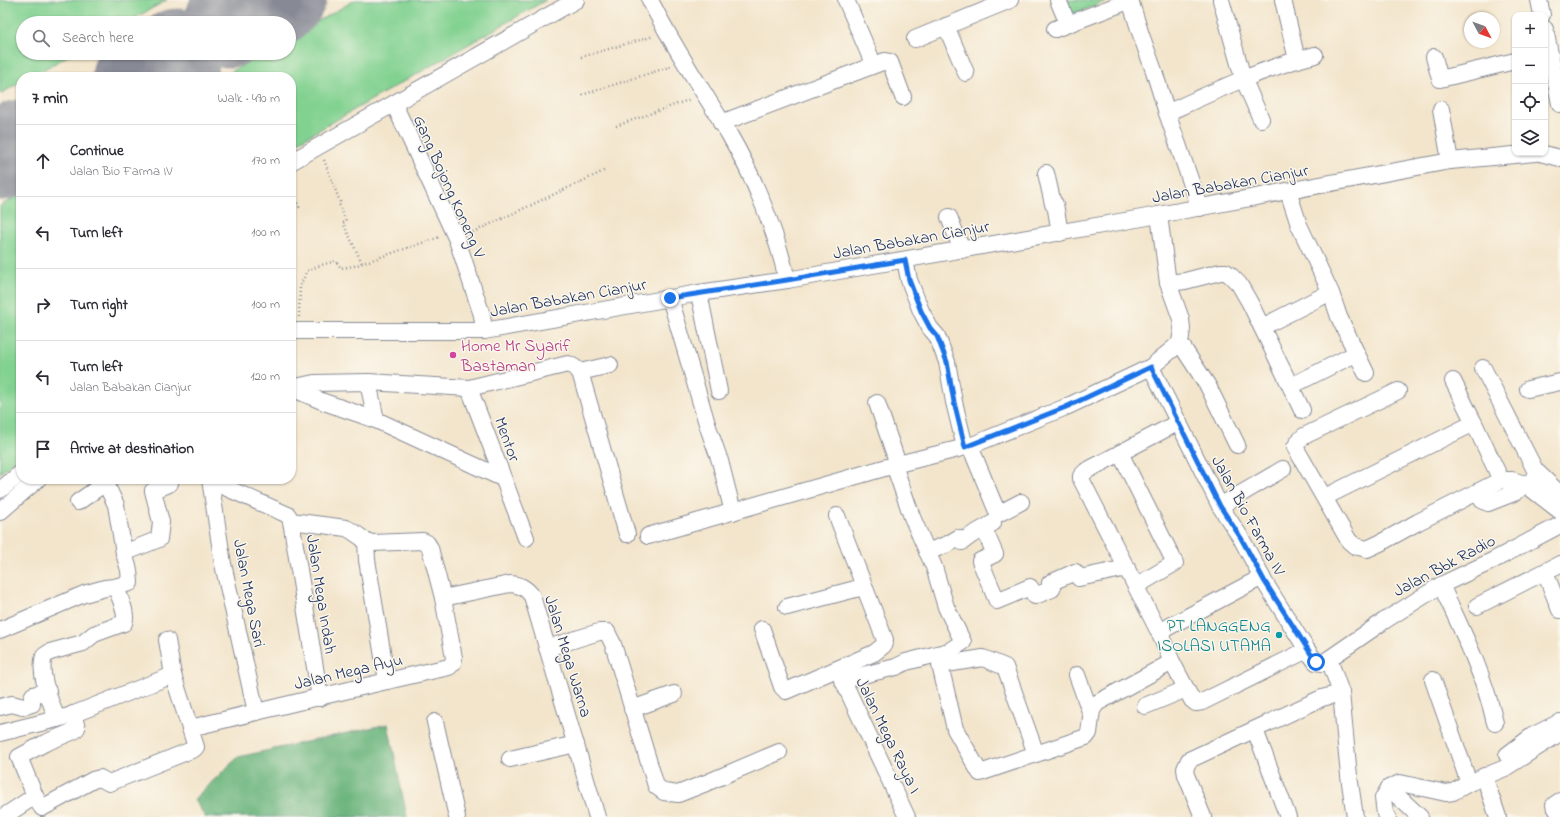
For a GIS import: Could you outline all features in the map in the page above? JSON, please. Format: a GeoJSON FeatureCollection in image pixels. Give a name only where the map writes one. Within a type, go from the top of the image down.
{"type":"FeatureCollection","features":[{"type":"Feature","properties":{"kind":"street"},"geometry":{"type":"LineString","coordinates":[[296,159],[576,0]]}},
{"type":"Feature","properties":{"kind":"street"},"geometry":{"type":"LineString","coordinates":[[650,0],[666,32],[721,122],[749,173],[779,246],[787,280]]}},
{"type":"Feature","properties":{"kind":"street"},"geometry":{"type":"LineString","coordinates":[[846,0],[870,56]]}},
{"type":"Feature","properties":{"kind":"street"},"geometry":{"type":"LineString","coordinates":[[915,39],[1010,0]]}},
{"type":"Feature","properties":{"kind":"street"},"geometry":{"type":"LineString","coordinates":[[1058,0],[1062,26],[1130,0],[1200,208]]}},
{"type":"Feature","properties":{"kind":"street"},"geometry":{"type":"LineString","coordinates":[[1221,0],[1244,78],[1261,119]]}},
{"type":"Feature","properties":{"kind":"street"},"geometry":{"type":"LineString","coordinates":[[1283,0],[1297,60]]}},
{"type":"Feature","properties":{"kind":"street"},"geometry":{"type":"LineString","coordinates":[[1539,0],[1541,12]]}},
{"type":"Feature","properties":{"kind":"street"},"geometry":{"type":"LineString","coordinates":[[946,26],[966,73]]}},
{"type":"Feature","properties":{"kind":"street"},"geometry":{"type":"LineString","coordinates":[[1548,53],[1560,104]]}},
{"type":"Feature","properties":{"kind":"street"},"geometry":{"type":"LineString","coordinates":[[1167,113],[1244,78],[1315,55]]}},
{"type":"Feature","properties":{"kind":"street"},"geometry":{"type":"LineString","coordinates":[[1434,57],[1440,80],[1512,62]]}},
{"type":"Feature","properties":{"kind":"street"},"geometry":{"type":"LineString","coordinates":[[721,122],[885,61],[890,62],[903,97]]}},
{"type":"Feature","properties":{"kind":"street","name":"Gang Bojong Koneng V"},"geometry":{"type":"LineString","coordinates":[[394,104],[455,236],[482,315],[484,331]]}},
{"type":"Feature","properties":{"kind":"street"},"geometry":{"type":"LineString","coordinates":[[1441,109],[1450,161]]}},
{"type":"Feature","properties":{"kind":"street","name":"Jalan Babakan Cianjur"},"geometry":{"type":"LineString","coordinates":[[296,327],[484,331],[699,293],[787,280],[1060,233],[1450,161],[1512,155]]}},
{"type":"Feature","properties":{"kind":"street"},"geometry":{"type":"LineString","coordinates":[[1548,155],[1560,158]]}},
{"type":"Feature","properties":{"kind":"street"},"geometry":{"type":"LineString","coordinates":[[1046,174],[1053,204],[1055,204],[1060,233]]}},
{"type":"Feature","properties":{"kind":"street"},"geometry":{"type":"LineString","coordinates":[[1288,192],[1299,225],[1331,293],[1339,317],[1366,373]]}},
{"type":"Feature","properties":{"kind":"street"},"geometry":{"type":"LineString","coordinates":[[1159,215],[1168,283],[1181,319],[1182,329],[1180,343],[1208,386],[1236,446]]}},
{"type":"Feature","properties":{"kind":"street"},"geometry":{"type":"LineString","coordinates":[[949,216],[962,250]]}},
{"type":"Feature","properties":{"kind":"street"},"geometry":{"type":"LineString","coordinates":[[905,260],[909,280],[921,311],[930,328],[937,336],[947,362],[954,402],[967,446],[998,514],[999,520],[962,542],[958,538],[948,544],[927,552]]}},
{"type":"Feature","properties":{"kind":"street"},"geometry":{"type":"LineString","coordinates":[[1168,283],[1185,281],[1220,272],[1226,272],[1239,284],[1262,327],[1302,410]]}},
{"type":"Feature","properties":{"kind":"street"},"geometry":{"type":"LineString","coordinates":[[699,293],[719,391]]}},
{"type":"Feature","properties":{"kind":"street"},"geometry":{"type":"LineString","coordinates":[[1262,327],[1325,295]]}},
{"type":"Feature","properties":{"kind":"street"},"geometry":{"type":"LineString","coordinates":[[670,298],[708,427],[720,461],[733,512]]}},
{"type":"Feature","properties":{"kind":"street"},"geometry":{"type":"LineString","coordinates":[[648,536],[896,464],[967,446],[1066,407],[1151,367],[1180,343]]}},
{"type":"Feature","properties":{"kind":"street"},"geometry":{"type":"LineString","coordinates":[[1291,386],[1349,357]]}},
{"type":"Feature","properties":{"kind":"street"},"geometry":{"type":"LineString","coordinates":[[469,388],[568,364],[580,372],[627,534]]}},
{"type":"Feature","properties":{"kind":"street"},"geometry":{"type":"LineString","coordinates":[[580,372],[610,365]]}},
{"type":"Feature","properties":{"kind":"street","name":"Jalan Bio Farma IV"},"geometry":{"type":"LineString","coordinates":[[1151,367],[1220,506],[1241,538],[1262,576],[1307,650],[1316,662],[1323,663],[1329,659]]}},
{"type":"Feature","properties":{"kind":"street"},"geometry":{"type":"LineString","coordinates":[[1483,368],[1535,470],[1560,494]]}},
{"type":"Feature","properties":{"kind":"street"},"geometry":{"type":"LineString","coordinates":[[1453,381],[1501,480]]}},
{"type":"Feature","properties":{"kind":"street"},"geometry":{"type":"LineString","coordinates":[[368,382],[376,420]]}},
{"type":"Feature","properties":{"kind":"street","name":"Mentor"},"geometry":{"type":"LineString","coordinates":[[296,387],[314,383],[368,382],[469,388],[502,478]]}},
{"type":"Feature","properties":{"kind":"street"},"geometry":{"type":"LineString","coordinates":[[1528,389],[1560,382]]}},
{"type":"Feature","properties":{"kind":"street","name":"Mentor"},"geometry":{"type":"LineString","coordinates":[[296,390],[324,402],[376,420],[502,478]]}},
{"type":"Feature","properties":{"kind":"street"},"geometry":{"type":"LineString","coordinates":[[1398,391],[1304,436],[1295,447],[1349,541],[1354,546],[1366,549],[1380,543],[1501,480],[1512,480],[1525,484],[1560,511]]}},
{"type":"Feature","properties":{"kind":"street"},"geometry":{"type":"LineString","coordinates":[[762,629],[784,689],[790,690],[840,675],[896,667],[906,662],[949,651],[963,642],[946,607],[934,567],[912,517],[877,403]]}},
{"type":"Feature","properties":{"kind":"street"},"geometry":{"type":"LineString","coordinates":[[1179,422],[1086,471],[1081,476],[1081,479],[1160,632],[1172,662],[1192,700],[1196,703],[1202,702],[1307,650]]}},
{"type":"Feature","properties":{"kind":"street"},"geometry":{"type":"LineString","coordinates":[[1325,497],[1474,423]]}},
{"type":"Feature","properties":{"kind":"street"},"geometry":{"type":"LineString","coordinates":[[1120,453],[1175,563],[1136,586]]}},
{"type":"Feature","properties":{"kind":"street"},"geometry":{"type":"LineString","coordinates":[[1220,506],[1283,469]]}},
{"type":"Feature","properties":{"kind":"street"},"geometry":{"type":"LineString","coordinates":[[0,490],[16,477]]}},
{"type":"Feature","properties":{"kind":"street"},"geometry":{"type":"LineString","coordinates":[[502,478],[526,538]]}},
{"type":"Feature","properties":{"kind":"street"},"geometry":{"type":"LineString","coordinates":[[1476,492],[1482,500],[1488,503],[1516,492],[1525,484],[1532,483],[1560,503]]}},
{"type":"Feature","properties":{"kind":"street"},"geometry":{"type":"LineString","coordinates":[[0,512],[32,484]]}},
{"type":"Feature","properties":{"kind":"street"},"geometry":{"type":"LineString","coordinates":[[78,502],[104,484]]}},
{"type":"Feature","properties":{"kind":"street"},"geometry":{"type":"LineString","coordinates":[[0,630],[84,594],[130,583],[129,570],[124,553],[116,505],[109,484]]}},
{"type":"Feature","properties":{"kind":"street"},"geometry":{"type":"LineString","coordinates":[[124,553],[159,539],[161,522],[153,491],[158,488],[165,487],[169,484]]}},
{"type":"Feature","properties":{"kind":"street","name":"Jalan Mega Sari"},"geometry":{"type":"LineString","coordinates":[[212,484],[223,564],[256,712]]}},
{"type":"Feature","properties":{"kind":"street"},"geometry":{"type":"LineString","coordinates":[[220,484],[288,515],[291,521],[346,528],[354,531],[366,541],[372,542],[423,541],[427,543],[430,548],[443,598]]}},
{"type":"Feature","properties":{"kind":"street"},"geometry":{"type":"LineString","coordinates":[[998,514],[1021,502]]}},
{"type":"Feature","properties":{"kind":"street"},"geometry":{"type":"LineString","coordinates":[[837,516],[885,640],[880,650],[840,675]]}},
{"type":"Feature","properties":{"kind":"street","name":"Jalan Mega Indah"},"geometry":{"type":"LineString","coordinates":[[291,521],[320,698]]}},
{"type":"Feature","properties":{"kind":"street","name":"Jalan Bbk Radio"},"geometry":{"type":"LineString","coordinates":[[1329,659],[1384,621],[1441,585],[1490,562],[1560,525]]}},
{"type":"Feature","properties":{"kind":"street"},"geometry":{"type":"LineString","coordinates":[[984,528],[994,554],[980,561],[997,600],[1030,587],[1035,596],[1052,589],[1050,583],[1075,572],[1079,578],[1127,568]]}},
{"type":"Feature","properties":{"kind":"street"},"geometry":{"type":"LineString","coordinates":[[366,541],[367,560],[387,681]]}},
{"type":"Feature","properties":{"kind":"street"},"geometry":{"type":"LineString","coordinates":[[1477,606],[1560,564]]}},
{"type":"Feature","properties":{"kind":"street"},"geometry":{"type":"LineString","coordinates":[[1545,572],[1560,610]]}},
{"type":"Feature","properties":{"kind":"street"},"geometry":{"type":"LineString","coordinates":[[1160,632],[1262,576]]}},
{"type":"Feature","properties":{"kind":"street","name":"Jalan Mega Warna"},"geometry":{"type":"LineString","coordinates":[[443,598],[510,584],[524,587],[532,596],[597,817]]}},
{"type":"Feature","properties":{"kind":"street"},"geometry":{"type":"LineString","coordinates":[[1441,585],[1474,657],[1490,703],[1495,723]]}},
{"type":"Feature","properties":{"kind":"street"},"geometry":{"type":"LineString","coordinates":[[57,719],[48,691],[43,666],[44,656],[50,652],[83,643],[94,634],[124,623],[126,620],[125,614],[116,587]]}},
{"type":"Feature","properties":{"kind":"street"},"geometry":{"type":"LineString","coordinates":[[787,607],[864,587]]}},
{"type":"Feature","properties":{"kind":"street","name":"Jalan Mega Ayu"},"geometry":{"type":"LineString","coordinates":[[190,728],[449,667],[453,663],[454,658],[443,598]]}},
{"type":"Feature","properties":{"kind":"street"},"geometry":{"type":"LineString","coordinates":[[547,648],[599,632],[607,632],[613,644],[656,786],[664,792],[678,794],[779,752]]}},
{"type":"Feature","properties":{"kind":"street"},"geometry":{"type":"LineString","coordinates":[[3,817],[41,807],[93,780],[100,778],[109,784],[194,749],[196,745],[173,675],[167,640]]}},
{"type":"Feature","properties":{"kind":"street"},"geometry":{"type":"LineString","coordinates":[[1036,754],[1005,667],[983,658],[940,665],[955,729],[980,773],[1036,754],[1088,736],[1092,710],[1097,703],[1172,662]]}},
{"type":"Feature","properties":{"kind":"street"},"geometry":{"type":"LineString","coordinates":[[1329,659],[1341,693],[1349,776],[1355,817]]}},
{"type":"Feature","properties":{"kind":"street"},"geometry":{"type":"LineString","coordinates":[[0,733],[73,714],[173,675]]}},
{"type":"Feature","properties":{"kind":"street","name":"Jalan Mega Raya I"},"geometry":{"type":"LineString","coordinates":[[840,675],[907,817]]}},
{"type":"Feature","properties":{"kind":"street"},"geometry":{"type":"LineString","coordinates":[[1077,675],[1091,714]]}},
{"type":"Feature","properties":{"kind":"street"},"geometry":{"type":"LineString","coordinates":[[1433,680],[1469,783]]}},
{"type":"Feature","properties":{"kind":"street"},"geometry":{"type":"LineString","coordinates":[[1145,706],[1186,689]]}},
{"type":"Feature","properties":{"kind":"street"},"geometry":{"type":"LineString","coordinates":[[0,707],[12,704],[23,707],[30,705],[32,704],[32,697],[34,695],[48,691]]}},
{"type":"Feature","properties":{"kind":"street"},"geometry":{"type":"LineString","coordinates":[[1203,817],[1186,775],[1189,760],[1322,698],[1341,693]]}},
{"type":"Feature","properties":{"kind":"street"},"geometry":{"type":"LineString","coordinates":[[632,709],[674,694]]}},
{"type":"Feature","properties":{"kind":"street"},"geometry":{"type":"LineString","coordinates":[[41,807],[19,756],[74,731],[77,728],[73,714]]}},
{"type":"Feature","properties":{"kind":"street"},"geometry":{"type":"LineString","coordinates":[[435,722],[457,817]]}},
{"type":"Feature","properties":{"kind":"street"},"geometry":{"type":"LineString","coordinates":[[1484,776],[1499,760],[1532,736],[1560,722]]}},
{"type":"Feature","properties":{"kind":"street"},"geometry":{"type":"LineString","coordinates":[[1255,730],[1288,817]]}},
{"type":"Feature","properties":{"kind":"street"},"geometry":{"type":"LineString","coordinates":[[1388,817],[1385,814],[1383,798],[1389,788],[1400,783],[1446,793],[1453,792],[1484,776],[1505,768],[1560,733]]}},
{"type":"Feature","properties":{"kind":"street"},"geometry":{"type":"LineString","coordinates":[[510,758],[576,744]]}},
{"type":"Feature","properties":{"kind":"street"},"geometry":{"type":"LineString","coordinates":[[1484,776],[1498,817]]}},
{"type":"Feature","properties":{"kind":"street"},"geometry":{"type":"LineString","coordinates":[[1389,788],[1420,817]]}},
{"type":"Feature","properties":{"kind":"street"},"geometry":{"type":"LineString","coordinates":[[1560,801],[1554,805],[1560,815]]}},
{"type":"Feature","properties":{"kind":"path"},"geometry":{"type":"LineString","coordinates":[[581,57],[666,32]]}},
{"type":"Feature","properties":{"kind":"path"},"geometry":{"type":"LineString","coordinates":[[582,95],[684,62]]}},
{"type":"Feature","properties":{"kind":"path"},"geometry":{"type":"LineString","coordinates":[[616,126],[704,94]]}},
{"type":"Feature","properties":{"kind":"path"},"geometry":{"type":"LineString","coordinates":[[318,147],[331,175],[340,202],[339,204],[346,221],[343,222],[362,263]]}},
{"type":"Feature","properties":{"kind":"path"},"geometry":{"type":"LineString","coordinates":[[296,327],[300,286],[307,271],[336,261],[341,268],[455,236],[604,170]]}},
{"type":"Feature","properties":{"kind":"path"},"geometry":{"type":"LineString","coordinates":[[296,200],[299,207],[296,208]]}},
{"type":"Feature","properties":{"kind":"green space"},"geometry":{"type":"Polygon","coordinates":[[[0,0],[167,0],[138,16],[16,16],[16,60],[60,60],[39,72],[16,72],[16,85],[0,94],[0,0]]]}},
{"type":"Feature","properties":{"kind":"green space"},"geometry":{"type":"Polygon","coordinates":[[[355,0],[546,0],[296,143],[296,72],[231,72],[252,60],[296,60],[296,34],[355,0]]]}},
{"type":"Feature","properties":{"kind":"green space"},"geometry":{"type":"Polygon","coordinates":[[[1066,0],[1108,0],[1072,15],[1066,0]]]}},
{"type":"Feature","properties":{"kind":"green space"},"geometry":{"type":"Polygon","coordinates":[[[16,197],[16,459],[0,473],[0,206],[16,197]]]}},
{"type":"Feature","properties":{"kind":"green space"},"geometry":{"type":"Polygon","coordinates":[[[388,724],[407,817],[205,817],[194,799],[238,757],[388,724]]]}},
{"type":"Feature","properties":{"kind":"taxiway"},"geometry":{"type":"LineString","coordinates":[[203,16],[209,0]]}},
{"type":"Feature","properties":{"kind":"taxiway"},"geometry":{"type":"LineString","coordinates":[[296,19],[302,13],[309,0]]}},
{"type":"Feature","properties":{"kind":"runway"},"geometry":{"type":"LineString","coordinates":[[241,16],[269,0]]}},
{"type":"Feature","properties":{"kind":"runway"},"geometry":{"type":"LineString","coordinates":[[145,72],[165,60]]}},
{"type":"Feature","properties":{"kind":"runway"},"geometry":{"type":"LineString","coordinates":[[0,156],[16,147]]}},
{"type":"Feature","properties":{"kind":"place","name":"Home Mr Syarif Bastaman"},"geometry":{"type":"Point","coordinates":[453,355]}},
{"type":"Feature","properties":{"kind":"place","name":"PT LANGGENG ISOLASI UTAMA"},"geometry":{"type":"Point","coordinates":[1279,635]}},
{"type":"Feature","properties":{"kind":"route"},"geometry":{"type":"LineString","coordinates":[[670,298],[905,260],[909,280],[921,311],[930,328],[937,336],[947,362],[949,380],[965,447],[1066,407],[1151,367],[1220,506],[1241,538],[1265,582],[1316,662]]}}]}
